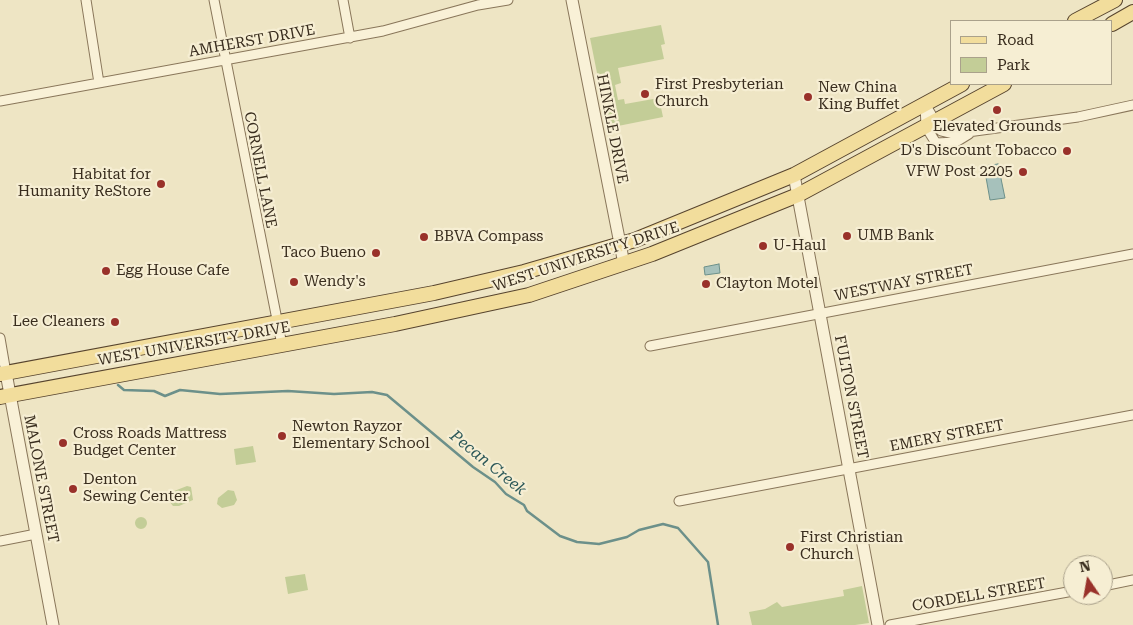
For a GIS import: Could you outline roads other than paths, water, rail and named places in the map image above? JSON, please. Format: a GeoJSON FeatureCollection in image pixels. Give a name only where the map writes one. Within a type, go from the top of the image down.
{"type":"FeatureCollection","features":[{"type":"Feature","properties":{"kind":"main road"},"geometry":{"type":"LineString","coordinates":[[1077,20],[1115,0]]}},
{"type":"Feature","properties":{"kind":"main road"},"geometry":{"type":"LineString","coordinates":[[1113,23],[1133,12]]}},
{"type":"Feature","properties":{"kind":"main road","name":"WEST UNIVERSITY DRIVE"},"geometry":{"type":"LineString","coordinates":[[3,373],[434,293],[524,272],[620,245],[794,175],[960,85]]}},
{"type":"Feature","properties":{"kind":"main road","name":"WEST UNIVERSITY DRIVE"},"geometry":{"type":"LineString","coordinates":[[5,396],[506,301],[624,264],[736,222],[798,195],[1002,85]]}},
{"type":"Feature","properties":{"kind":"street"},"geometry":{"type":"LineString","coordinates":[[86,0],[99,83]]}},
{"type":"Feature","properties":{"kind":"street","name":"CORNELL LANE"},"geometry":{"type":"LineString","coordinates":[[214,0],[282,345]]}},
{"type":"Feature","properties":{"kind":"street"},"geometry":{"type":"LineString","coordinates":[[343,0],[350,38]]}},
{"type":"Feature","properties":{"kind":"street","name":"AMHERST DRIVE"},"geometry":{"type":"LineString","coordinates":[[0,101],[350,38],[415,23],[478,5],[508,0]]}},
{"type":"Feature","properties":{"kind":"street","name":"HINKLE DRIVE"},"geometry":{"type":"LineString","coordinates":[[572,0],[624,264]]}},
{"type":"Feature","properties":{"kind":"street"},"geometry":{"type":"LineString","coordinates":[[925,104],[936,143],[941,144],[956,142],[969,133],[1133,106]]}},
{"type":"Feature","properties":{"kind":"street","name":"FULTON STREET"},"geometry":{"type":"LineString","coordinates":[[794,175],[878,625]]}},
{"type":"Feature","properties":{"kind":"street","name":"WESTWAY STREET"},"geometry":{"type":"LineString","coordinates":[[650,346],[1133,254]]}},
{"type":"Feature","properties":{"kind":"street","name":"MALONE STREET"},"geometry":{"type":"LineString","coordinates":[[0,338],[5,396],[36,534],[53,625]]}},
{"type":"Feature","properties":{"kind":"street","name":"EMERY STREET"},"geometry":{"type":"LineString","coordinates":[[678,501],[1133,415]]}},
{"type":"Feature","properties":{"kind":"street"},"geometry":{"type":"LineString","coordinates":[[0,541],[36,534]]}},
{"type":"Feature","properties":{"kind":"street"},"geometry":{"type":"LineString","coordinates":[[1113,584],[1133,580]]}},
{"type":"Feature","properties":{"kind":"street","name":"CORDELL STREET"},"geometry":{"type":"LineString","coordinates":[[890,625],[1063,593]]}},
{"type":"Feature","properties":{"kind":"water"},"geometry":{"type":"Polygon","coordinates":[[[998,164],[1005,198],[990,200],[984,166],[998,164]]]}},
{"type":"Feature","properties":{"kind":"water"},"geometry":{"type":"Polygon","coordinates":[[[719,264],[720,273],[705,275],[704,267],[719,264]]]}},
{"type":"Feature","properties":{"kind":"waterway","name":"Pecan Creek"},"geometry":{"type":"LineString","coordinates":[[118,385],[124,390],[154,391],[165,396],[180,390],[220,394],[288,391],[334,394],[372,392],[387,395],[473,467],[495,482],[506,494],[524,505],[527,511],[560,536],[577,542],[599,544],[627,537],[639,530],[663,524],[678,528],[708,562],[718,625]]}},
{"type":"Feature","properties":{"kind":"place","name":"First Presbyterian Church"},"geometry":{"type":"Point","coordinates":[645,94]}},
{"type":"Feature","properties":{"kind":"place","name":"New China King Buffet"},"geometry":{"type":"Point","coordinates":[808,97]}},
{"type":"Feature","properties":{"kind":"place","name":"Elevated Grounds"},"geometry":{"type":"Point","coordinates":[997,110]}},
{"type":"Feature","properties":{"kind":"place","name":"D's Discount Tobacco"},"geometry":{"type":"Point","coordinates":[1067,151]}},
{"type":"Feature","properties":{"kind":"place","name":"VFW Post 2205"},"geometry":{"type":"Point","coordinates":[1023,172]}},
{"type":"Feature","properties":{"kind":"place","name":"Habitat for Humanity ReStore"},"geometry":{"type":"Point","coordinates":[161,184]}},
{"type":"Feature","properties":{"kind":"place","name":"UMB Bank"},"geometry":{"type":"Point","coordinates":[847,236]}},
{"type":"Feature","properties":{"kind":"place","name":"BBVA Compass"},"geometry":{"type":"Point","coordinates":[424,237]}},
{"type":"Feature","properties":{"kind":"place","name":"U-Haul"},"geometry":{"type":"Point","coordinates":[763,246]}},
{"type":"Feature","properties":{"kind":"place","name":"Taco Bueno"},"geometry":{"type":"Point","coordinates":[376,253]}},
{"type":"Feature","properties":{"kind":"place","name":"Egg House Cafe"},"geometry":{"type":"Point","coordinates":[106,271]}},
{"type":"Feature","properties":{"kind":"place","name":"Wendy's"},"geometry":{"type":"Point","coordinates":[294,282]}},
{"type":"Feature","properties":{"kind":"place","name":"Clayton Motel"},"geometry":{"type":"Point","coordinates":[706,284]}},
{"type":"Feature","properties":{"kind":"place","name":"Lee Cleaners"},"geometry":{"type":"Point","coordinates":[115,322]}},
{"type":"Feature","properties":{"kind":"place","name":"Newton Rayzor Elementary School"},"geometry":{"type":"Point","coordinates":[282,436]}},
{"type":"Feature","properties":{"kind":"place","name":"Cross Roads Mattress Budget Center"},"geometry":{"type":"Point","coordinates":[63,443]}},
{"type":"Feature","properties":{"kind":"place","name":"Denton Sewing Center"},"geometry":{"type":"Point","coordinates":[73,489]}},
{"type":"Feature","properties":{"kind":"place","name":"First Christian Church"},"geometry":{"type":"Point","coordinates":[790,547]}}]}
